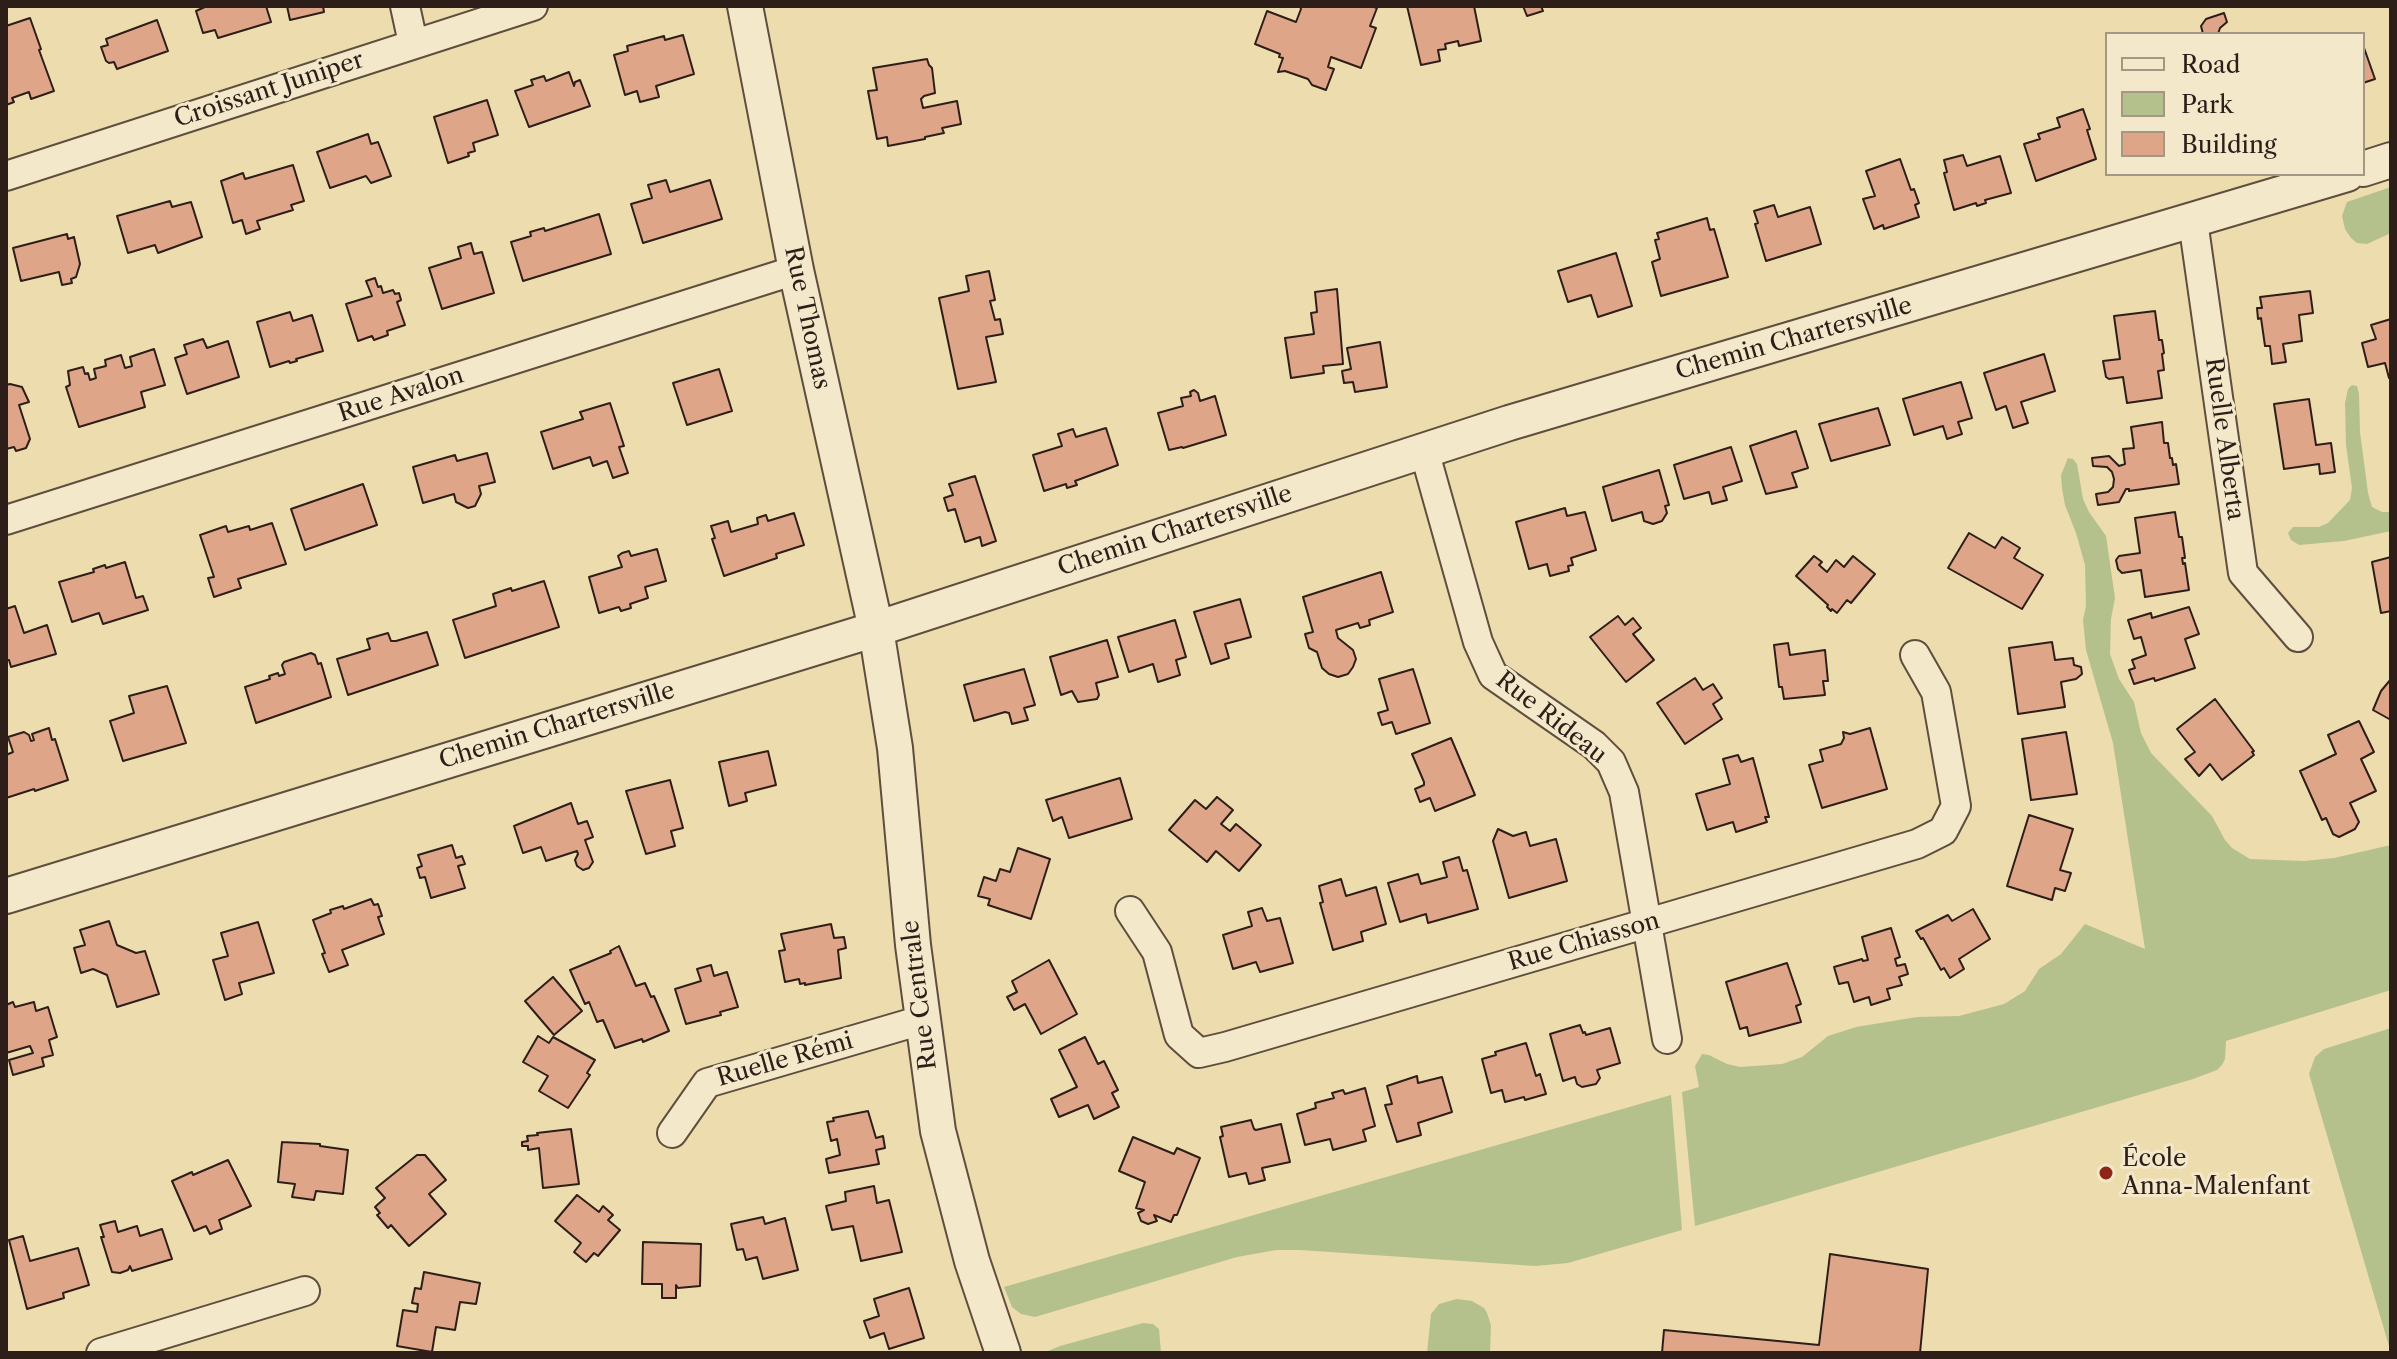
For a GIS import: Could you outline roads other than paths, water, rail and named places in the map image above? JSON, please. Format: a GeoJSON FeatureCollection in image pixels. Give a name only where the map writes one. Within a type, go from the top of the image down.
{"type":"FeatureCollection","features":[{"type":"Feature","properties":{"kind":"street"},"geometry":{"type":"LineString","coordinates":[[405,6],[413,43]]}},
{"type":"Feature","properties":{"kind":"street","name":"Croissant Juniper"},"geometry":{"type":"LineString","coordinates":[[6,176],[533,6]]}},
{"type":"Feature","properties":{"kind":"street","name":"Rue Thomas"},"geometry":{"type":"LineString","coordinates":[[745,6],[796,270],[876,629]]}},
{"type":"Feature","properties":{"kind":"street"},"geometry":{"type":"LineString","coordinates":[[2365,168],[2391,160]]}},
{"type":"Feature","properties":{"kind":"street","name":"Chemin Chartersville"},"geometry":{"type":"LineString","coordinates":[[6,896],[876,629],[1424,450],[2340,176]]}},
{"type":"Feature","properties":{"kind":"street","name":"Ruelle Alberta"},"geometry":{"type":"LineString","coordinates":[[2193,221],[2243,573],[2298,637]]}},
{"type":"Feature","properties":{"kind":"street","name":"Rue Avalon"},"geometry":{"type":"LineString","coordinates":[[6,520],[796,270]]}},
{"type":"Feature","properties":{"kind":"street","name":"Rue Rideau"},"geometry":{"type":"LineString","coordinates":[[1424,450],[1478,642],[1493,675],[1594,745],[1611,762],[1626,802],[1667,1039]]}},
{"type":"Feature","properties":{"kind":"street","name":"Rue Centrale"},"geometry":{"type":"LineString","coordinates":[[876,629],[895,748],[922,1020],[938,1131],[972,1261],[1003,1353]]}},
{"type":"Feature","properties":{"kind":"street","name":"Rue Chiasson"},"geometry":{"type":"LineString","coordinates":[[1130,911],[1157,952],[1179,1035],[1199,1053],[1917,844],[1943,831],[1956,806],[1936,692],[1915,655]]}},
{"type":"Feature","properties":{"kind":"street","name":"Ruelle Rémi"},"geometry":{"type":"LineString","coordinates":[[672,1133],[707,1083],[922,1020]]}},
{"type":"Feature","properties":{"kind":"street"},"geometry":{"type":"LineString","coordinates":[[101,1353],[305,1291]]}},
{"type":"Feature","properties":{"kind":"place","name":"École Anna-Malenfant"},"geometry":{"type":"Point","coordinates":[2106,1173]}}]}
